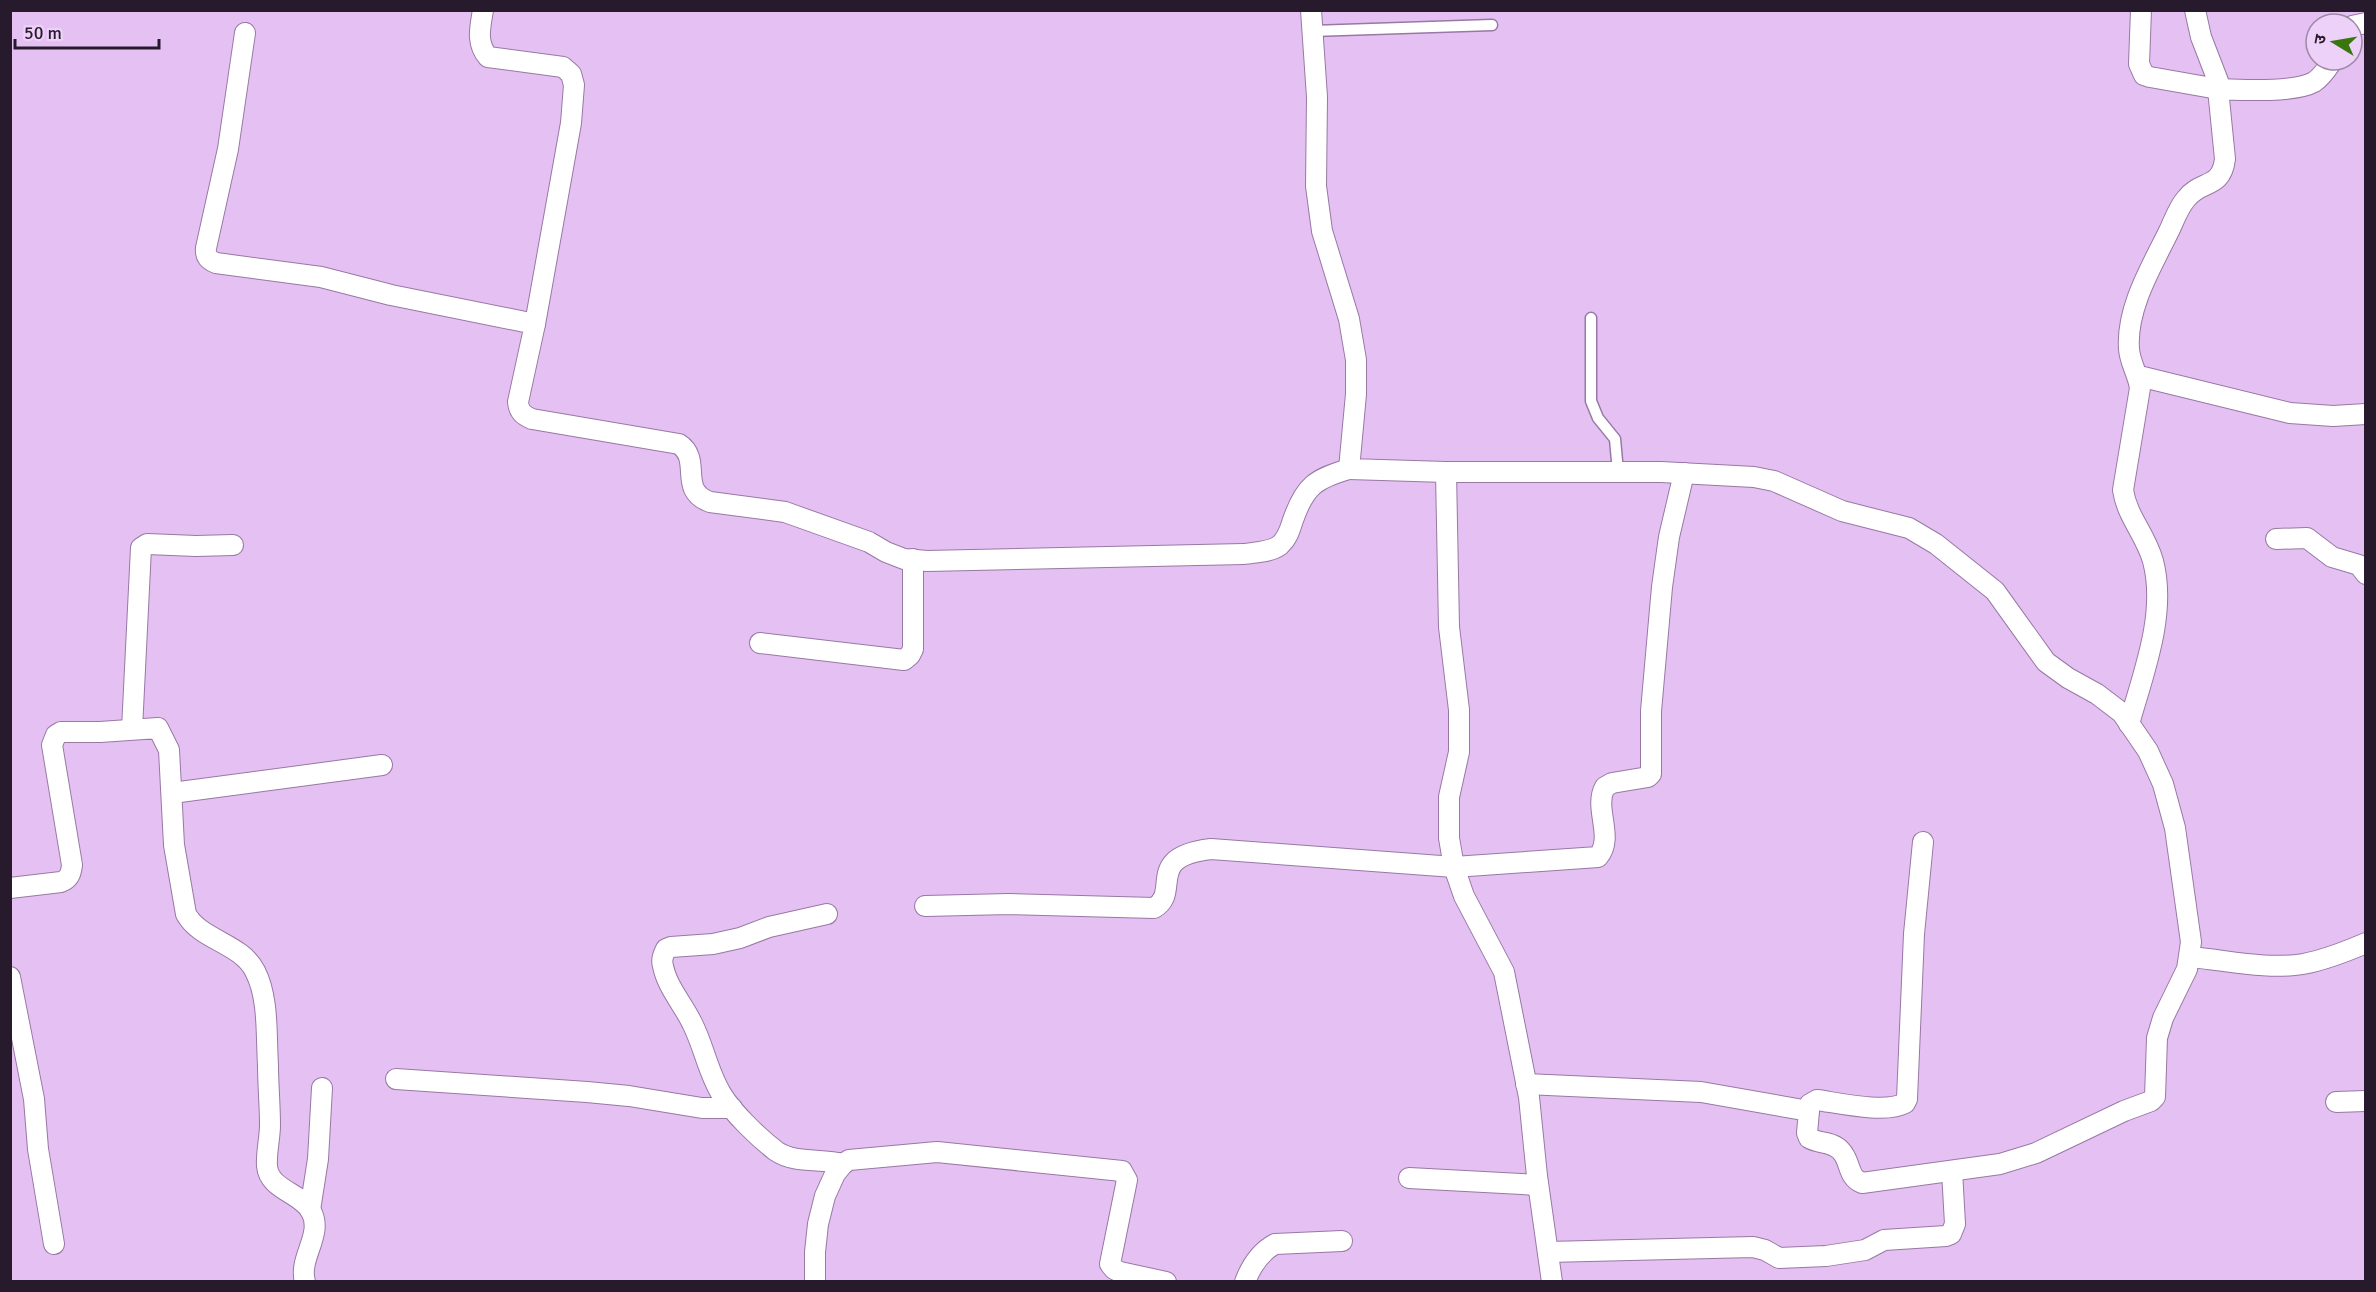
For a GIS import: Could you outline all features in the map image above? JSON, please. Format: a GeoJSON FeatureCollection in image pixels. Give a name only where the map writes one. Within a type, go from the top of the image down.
{"type":"FeatureCollection","features":[{"type":"Feature","properties":{"kind":"street"},"geometry":{"type":"LineString","coordinates":[[483,10],[479,37],[481,49],[488,57],[563,67],[571,74],[574,85],[567,151],[535,324],[518,396],[519,409],[532,419],[679,444],[686,448],[690,460],[693,491],[699,498],[710,502],[785,512],[868,542],[886,552],[927,561],[1170,557],[1267,551],[1280,545],[1288,535],[1302,497],[1311,485],[1326,476],[1348,469],[1446,472],[1684,473],[1754,477],[1774,482],[1842,511],[1910,528],[1936,544],[1995,591],[2046,662],[2068,678],[2097,694],[2122,713],[2148,751],[2163,784],[2175,828],[2191,942],[2187,969],[2163,1018],[2157,1038],[2156,1091],[2151,1101],[2124,1111],[2036,1153],[2000,1164],[1872,1182],[1855,1180],[1844,1153],[1838,1148],[1809,1138],[1807,1133],[1810,1104],[1817,1100],[1858,1107],[1898,1106],[1905,1103],[1907,1099],[1914,934],[1923,842]]}},
{"type":"Feature","properties":{"kind":"street"},"geometry":{"type":"LineString","coordinates":[[1311,10],[1317,97],[1316,186],[1322,231],[1349,319],[1356,360],[1356,394],[1348,469]]}},
{"type":"Feature","properties":{"kind":"street"},"geometry":{"type":"LineString","coordinates":[[2141,10],[2139,64],[2144,75],[2218,88],[2254,90],[2293,87],[2313,82],[2322,72]]}},
{"type":"Feature","properties":{"kind":"street"},"geometry":{"type":"LineString","coordinates":[[2129,724],[2151,642],[2156,609],[2154,563],[2147,543],[2125,504],[2123,490],[2140,388],[2139,376],[2132,363],[2129,348],[2131,325],[2150,269],[2184,201],[2198,188],[2213,183],[2220,177],[2225,159],[2218,81],[2201,37],[2195,10]]}},
{"type":"Feature","properties":{"kind":"street"},"geometry":{"type":"LineString","coordinates":[[244,33],[228,149],[205,254],[209,260],[216,263],[321,277],[391,295],[535,324]]}},
{"type":"Feature","properties":{"kind":"street"},"geometry":{"type":"LineString","coordinates":[[2139,376],[2290,413],[2333,416],[2366,414]]}},
{"type":"Feature","properties":{"kind":"street"},"geometry":{"type":"LineString","coordinates":[[1446,472],[1449,627],[1459,710],[1459,752],[1448,814],[1454,867],[1464,896],[1504,972],[1526,1084],[1552,1281]]}},
{"type":"Feature","properties":{"kind":"street"},"geometry":{"type":"LineString","coordinates":[[926,906],[1009,904],[1154,908],[1160,905],[1163,899],[1169,869],[1174,862],[1181,856],[1194,851],[1211,849],[1454,867],[1599,857],[1605,843],[1601,798],[1605,787],[1611,783],[1648,777],[1651,774],[1651,711],[1662,587],[1669,537],[1684,473]]}},
{"type":"Feature","properties":{"kind":"street"},"geometry":{"type":"LineString","coordinates":[[2276,539],[2307,538],[2332,558],[2359,565],[2366,574]]}},
{"type":"Feature","properties":{"kind":"street"},"geometry":{"type":"LineString","coordinates":[[132,729],[141,548],[147,544],[196,546],[233,544]]}},
{"type":"Feature","properties":{"kind":"street"},"geometry":{"type":"LineString","coordinates":[[760,643],[904,660],[913,649],[913,559]]}},
{"type":"Feature","properties":{"kind":"street"},"geometry":{"type":"LineString","coordinates":[[10,888],[61,882],[68,879],[71,873],[72,865],[52,745],[56,735],[61,732],[158,728],[169,750],[174,845],[186,914],[190,921],[198,927],[239,953],[254,968],[261,983],[266,1022],[270,1123],[267,1166],[276,1183],[310,1210]]}},
{"type":"Feature","properties":{"kind":"street"},"geometry":{"type":"LineString","coordinates":[[172,793],[382,765]]}},
{"type":"Feature","properties":{"kind":"street"},"geometry":{"type":"LineString","coordinates":[[827,914],[769,927],[740,938],[713,944],[671,947],[666,949],[663,955],[665,974],[692,1023],[712,1077],[732,1108],[776,1150],[787,1157],[828,1160],[843,1164]]}},
{"type":"Feature","properties":{"kind":"street"},"geometry":{"type":"LineString","coordinates":[[2190,957],[2276,965],[2301,964],[2331,957],[2366,944]]}},
{"type":"Feature","properties":{"kind":"street"},"geometry":{"type":"LineString","coordinates":[[10,977],[34,1099],[38,1149],[54,1244]]}},
{"type":"Feature","properties":{"kind":"street"},"geometry":{"type":"LineString","coordinates":[[396,1079],[587,1092],[629,1096],[692,1107],[732,1108]]}},
{"type":"Feature","properties":{"kind":"street"},"geometry":{"type":"LineString","coordinates":[[1526,1084],[1701,1092],[1809,1111]]}},
{"type":"Feature","properties":{"kind":"street"},"geometry":{"type":"LineString","coordinates":[[305,1281],[304,1267],[314,1230],[310,1210],[318,1159],[322,1088]]}},
{"type":"Feature","properties":{"kind":"street"},"geometry":{"type":"LineString","coordinates":[[2336,1102],[2366,1101]]}},
{"type":"Feature","properties":{"kind":"street"},"geometry":{"type":"LineString","coordinates":[[815,1281],[818,1224],[825,1196],[835,1174],[843,1164],[858,1158],[902,1157],[937,1152],[1122,1171],[1127,1180],[1110,1264],[1120,1272],[1166,1281]]}},
{"type":"Feature","properties":{"kind":"street"},"geometry":{"type":"LineString","coordinates":[[1548,1252],[1753,1247],[1765,1250],[1779,1258],[1815,1257],[1865,1250],[1884,1240],[1946,1236],[1951,1234],[1955,1224],[1952,1171]]}},
{"type":"Feature","properties":{"kind":"street"},"geometry":{"type":"LineString","coordinates":[[1409,1178],[1538,1185]]}},
{"type":"Feature","properties":{"kind":"street"},"geometry":{"type":"LineString","coordinates":[[1245,1281],[1258,1258],[1267,1248],[1275,1244],[1342,1241]]}},
{"type":"Feature","properties":{"kind":"lane"},"geometry":{"type":"LineString","coordinates":[[1312,31],[1492,25]]}},
{"type":"Feature","properties":{"kind":"lane"},"geometry":{"type":"LineString","coordinates":[[1591,318],[1591,401],[1598,417],[1615,439],[1618,472]]}}]}
